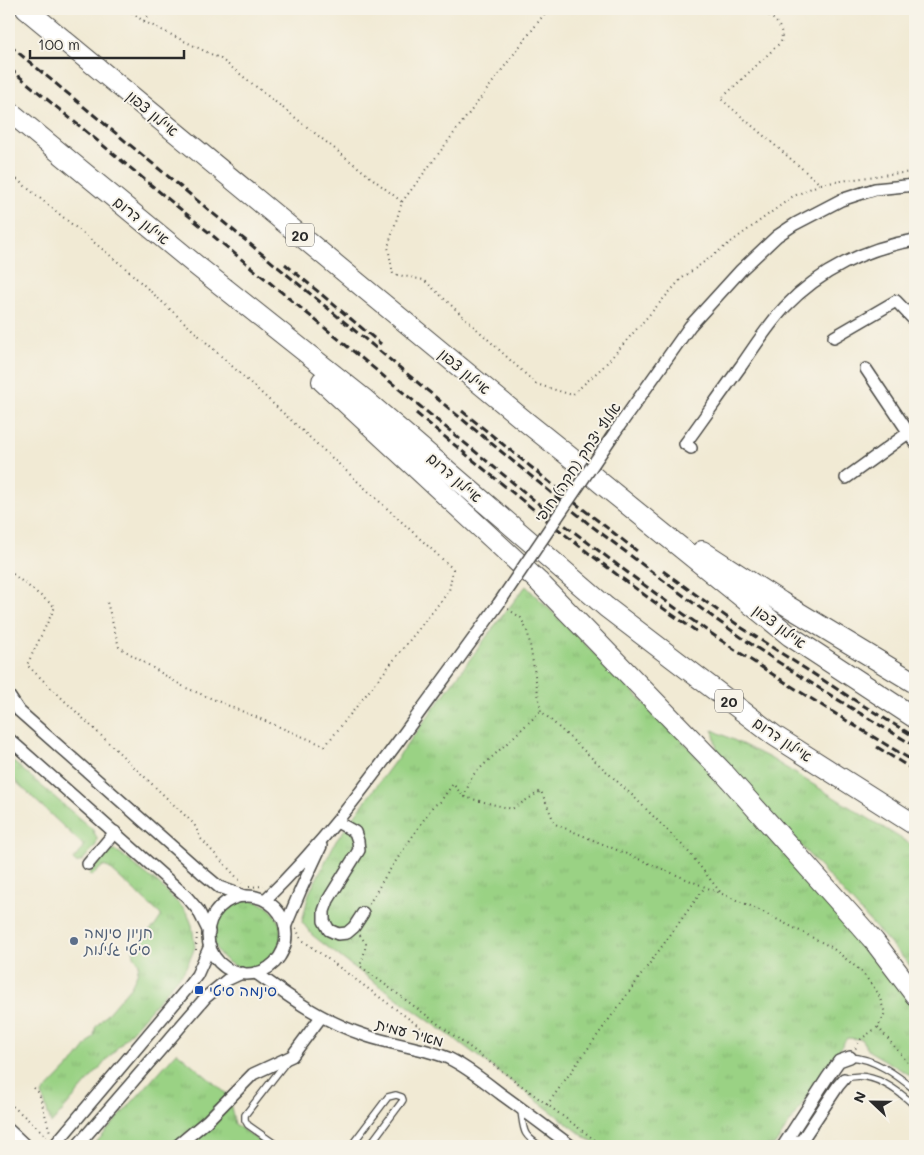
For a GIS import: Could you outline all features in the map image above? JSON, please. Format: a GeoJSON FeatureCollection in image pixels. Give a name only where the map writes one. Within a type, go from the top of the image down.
{"type":"FeatureCollection","features":[{"type":"Feature","properties":{"kind":"highway","name":"איילון צפון"},"geometry":{"type":"LineString","coordinates":[[26,9],[601,483],[790,636],[915,718]]}},
{"type":"Feature","properties":{"kind":"highway","name":"איילון דרום"},"geometry":{"type":"LineString","coordinates":[[9,111],[363,398],[606,607],[775,736],[915,825]]}},
{"type":"Feature","properties":{"kind":"highway"},"geometry":{"type":"LineString","coordinates":[[198,266],[538,582],[724,774],[874,941],[915,995]]}},
{"type":"Feature","properties":{"kind":"highway"},"geometry":{"type":"LineString","coordinates":[[601,483],[781,602],[915,683]]}},
{"type":"Feature","properties":{"kind":"street","name":"אלוף יצחק (חקה) חופי"},"geometry":{"type":"LineString","coordinates":[[264,900],[326,836],[362,791],[499,603],[615,432],[690,326],[741,270],[778,236],[795,224],[841,200],[875,189],[915,185]]}},
{"type":"Feature","properties":{"kind":"street"},"geometry":{"type":"LineString","coordinates":[[691,448],[685,444],[777,316],[798,295],[815,281],[854,258],[889,246],[915,240]]}},
{"type":"Feature","properties":{"kind":"street"},"geometry":{"type":"LineString","coordinates":[[834,337],[896,301],[915,321]]}},
{"type":"Feature","properties":{"kind":"street"},"geometry":{"type":"LineString","coordinates":[[846,478],[913,434],[866,369]]}},
{"type":"Feature","properties":{"kind":"street"},"geometry":{"type":"LineString","coordinates":[[9,696],[19,711],[219,887],[245,891],[264,900],[278,911],[290,927],[284,947],[276,961],[256,973],[242,973],[226,967],[219,961],[210,946],[209,932],[211,921],[216,912],[224,904],[245,891]]}},
{"type":"Feature","properties":{"kind":"street"},"geometry":{"type":"LineString","coordinates":[[9,739],[186,896],[198,910],[209,932]]}},
{"type":"Feature","properties":{"kind":"street"},"geometry":{"type":"LineString","coordinates":[[337,822],[355,832],[358,850],[328,900],[324,911],[324,921],[329,930],[338,934],[347,933],[354,927],[363,913]]}},
{"type":"Feature","properties":{"kind":"street"},"geometry":{"type":"LineString","coordinates":[[88,864],[115,832]]}},
{"type":"Feature","properties":{"kind":"street","name":"אלוף יצחק (חקה) חופי"},"geometry":{"type":"LineString","coordinates":[[290,927],[301,889],[326,836]]}},
{"type":"Feature","properties":{"kind":"street"},"geometry":{"type":"LineString","coordinates":[[54,1146],[189,986],[197,975],[210,946]]}},
{"type":"Feature","properties":{"kind":"street"},"geometry":{"type":"LineString","coordinates":[[276,961],[275,972],[277,982],[283,992]]}},
{"type":"Feature","properties":{"kind":"street"},"geometry":{"type":"LineString","coordinates":[[77,1146],[206,997],[227,980],[242,973]]}},
{"type":"Feature","properties":{"kind":"street","name":"מאיר עמית"},"geometry":{"type":"LineString","coordinates":[[256,973],[322,1017],[358,1033],[448,1058],[465,1068],[571,1146]]}},
{"type":"Feature","properties":{"kind":"street"},"geometry":{"type":"LineString","coordinates":[[177,1146],[207,1122],[253,1074],[292,1056],[322,1017]]}},
{"type":"Feature","properties":{"kind":"street"},"geometry":{"type":"LineString","coordinates":[[785,1143],[839,1061],[850,1057]]}},
{"type":"Feature","properties":{"kind":"street"},"geometry":{"type":"LineString","coordinates":[[800,1142],[844,1079]]}},
{"type":"Feature","properties":{"kind":"street"},"geometry":{"type":"LineString","coordinates":[[9,1130],[26,1146]]}},
{"type":"Feature","properties":{"kind":"lane"},"geometry":{"type":"LineString","coordinates":[[278,1146],[248,1125],[245,1115],[292,1056]]}},
{"type":"Feature","properties":{"kind":"lane"},"geometry":{"type":"LineString","coordinates":[[850,1057],[861,1058],[880,1066],[902,1079],[915,1090]]}},
{"type":"Feature","properties":{"kind":"lane"},"geometry":{"type":"LineString","coordinates":[[844,1079],[852,1076],[872,1079],[886,1084],[903,1094],[915,1106]]}},
{"type":"Feature","properties":{"kind":"lane"},"geometry":{"type":"LineString","coordinates":[[351,1146],[388,1097],[402,1097],[403,1100],[371,1145]]}},
{"type":"Feature","properties":{"kind":"lane"},"geometry":{"type":"LineString","coordinates":[[521,1109],[524,1130],[527,1136],[540,1146]]}},
{"type":"Feature","properties":{"kind":"lane"},"geometry":{"type":"LineString","coordinates":[[785,1143],[800,1142],[815,1146]]}},
{"type":"Feature","properties":{"kind":"path"},"geometry":{"type":"LineString","coordinates":[[128,9],[143,21],[221,59],[402,202]]}},
{"type":"Feature","properties":{"kind":"path"},"geometry":{"type":"LineString","coordinates":[[143,21],[153,9]]}},
{"type":"Feature","properties":{"kind":"path"},"geometry":{"type":"LineString","coordinates":[[548,9],[402,202],[388,247],[393,274],[424,280],[536,384],[572,394],[604,366],[681,279],[792,197],[820,184],[915,172]]}},
{"type":"Feature","properties":{"kind":"path"},"geometry":{"type":"LineString","coordinates":[[762,9],[779,25],[782,34],[780,42],[721,99],[820,184]]}},
{"type":"Feature","properties":{"kind":"path"},"geometry":{"type":"LineString","coordinates":[[9,173],[123,266],[453,569],[449,591],[325,746],[184,687],[119,647],[107,602]]}},
{"type":"Feature","properties":{"kind":"path"},"geometry":{"type":"LineString","coordinates":[[9,571],[55,607],[27,665],[194,824],[201,839],[245,891]]}},
{"type":"Feature","properties":{"kind":"path"},"geometry":{"type":"LineString","coordinates":[[499,603],[521,618],[528,633],[541,711],[633,796],[687,850],[723,894]]}},
{"type":"Feature","properties":{"kind":"path"},"geometry":{"type":"LineString","coordinates":[[464,797],[472,776],[541,711]]}},
{"type":"Feature","properties":{"kind":"path"},"geometry":{"type":"LineString","coordinates":[[363,913],[433,806],[440,802],[454,784],[464,797],[512,809],[541,791],[555,824],[753,907],[831,947],[861,971],[878,993],[885,1013],[878,1027],[861,1039],[850,1057]]}},
{"type":"Feature","properties":{"kind":"path"},"geometry":{"type":"LineString","coordinates":[[547,1105],[706,887]]}},
{"type":"Feature","properties":{"kind":"path"},"geometry":{"type":"LineString","coordinates":[[290,927],[313,948]]}},
{"type":"Feature","properties":{"kind":"path"},"geometry":{"type":"LineString","coordinates":[[354,927],[366,944],[360,966],[603,1146]]}},
{"type":"Feature","properties":{"kind":"path"},"geometry":{"type":"LineString","coordinates":[[878,1027],[915,1071]]}},
{"type":"Feature","properties":{"kind":"path"},"geometry":{"type":"LineString","coordinates":[[34,1088],[39,1093],[50,1132]]}},
{"type":"Feature","properties":{"kind":"path"},"geometry":{"type":"LineString","coordinates":[[9,1103],[47,1136]]}},
{"type":"Feature","properties":{"kind":"green space"},"geometry":{"type":"Polygon","coordinates":[[[526,586],[706,764],[872,946],[915,1005],[915,1078],[869,1051],[861,1039],[847,1038],[774,1146],[597,1146],[312,935],[302,922],[309,893],[336,841],[526,586]]]}},
{"type":"Feature","properties":{"kind":"green space"},"geometry":{"type":"Polygon","coordinates":[[[713,730],[770,758],[915,847],[915,971],[718,755],[713,730]]]}},
{"type":"Feature","properties":{"kind":"green space"},"geometry":{"type":"Polygon","coordinates":[[[9,758],[93,830],[97,838],[96,845],[82,861],[76,863],[73,860],[83,845],[9,775],[9,758]]]}},
{"type":"Feature","properties":{"kind":"green space"},"geometry":{"type":"Polygon","coordinates":[[[110,851],[120,853],[160,885],[184,909],[192,925],[195,947],[184,971],[51,1124],[42,1094],[77,1058],[94,1036],[95,1028],[131,986],[137,974],[139,963],[134,956],[133,949],[161,917],[109,868],[103,866],[92,876],[89,874],[110,851]]]}},
{"type":"Feature","properties":{"kind":"green space"},"geometry":{"type":"Polygon","coordinates":[[[247,900],[260,903],[271,910],[278,921],[281,934],[278,947],[271,958],[260,965],[247,968],[234,965],[223,958],[216,947],[213,934],[216,921],[223,910],[234,903],[247,900]]]}},
{"type":"Feature","properties":{"kind":"green space"},"geometry":{"type":"Polygon","coordinates":[[[177,1052],[228,1095],[235,1124],[266,1146],[93,1146],[177,1052]]]}},
{"type":"Feature","properties":{"kind":"railway"},"geometry":{"type":"LineString","coordinates":[[9,45],[589,524],[741,637],[915,746]]}},
{"type":"Feature","properties":{"kind":"railway"},"geometry":{"type":"LineString","coordinates":[[9,68],[562,523],[667,602],[731,647],[822,706],[915,762]]}},
{"type":"Feature","properties":{"kind":"railway"},"geometry":{"type":"LineString","coordinates":[[285,264],[381,344]]}},
{"type":"Feature","properties":{"kind":"railway"},"geometry":{"type":"LineString","coordinates":[[462,411],[637,551]]}},
{"type":"Feature","properties":{"kind":"railway"},"geometry":{"type":"LineString","coordinates":[[416,413],[588,553],[696,631]]}},
{"type":"Feature","properties":{"kind":"railway"},"geometry":{"type":"LineString","coordinates":[[663,571],[742,628],[915,737]]}},
{"type":"Feature","properties":{"kind":"railway"},"geometry":{"type":"LineString","coordinates":[[877,747],[915,771]]}},
{"type":"Feature","properties":{"kind":"place","name":"חניון סינמה סיטי גלילות"},"geometry":{"type":"Point","coordinates":[74,941]}},
{"type":"Feature","properties":{"kind":"place","name":"סינמה סיטי"},"geometry":{"type":"Point","coordinates":[199,990]}}]}
